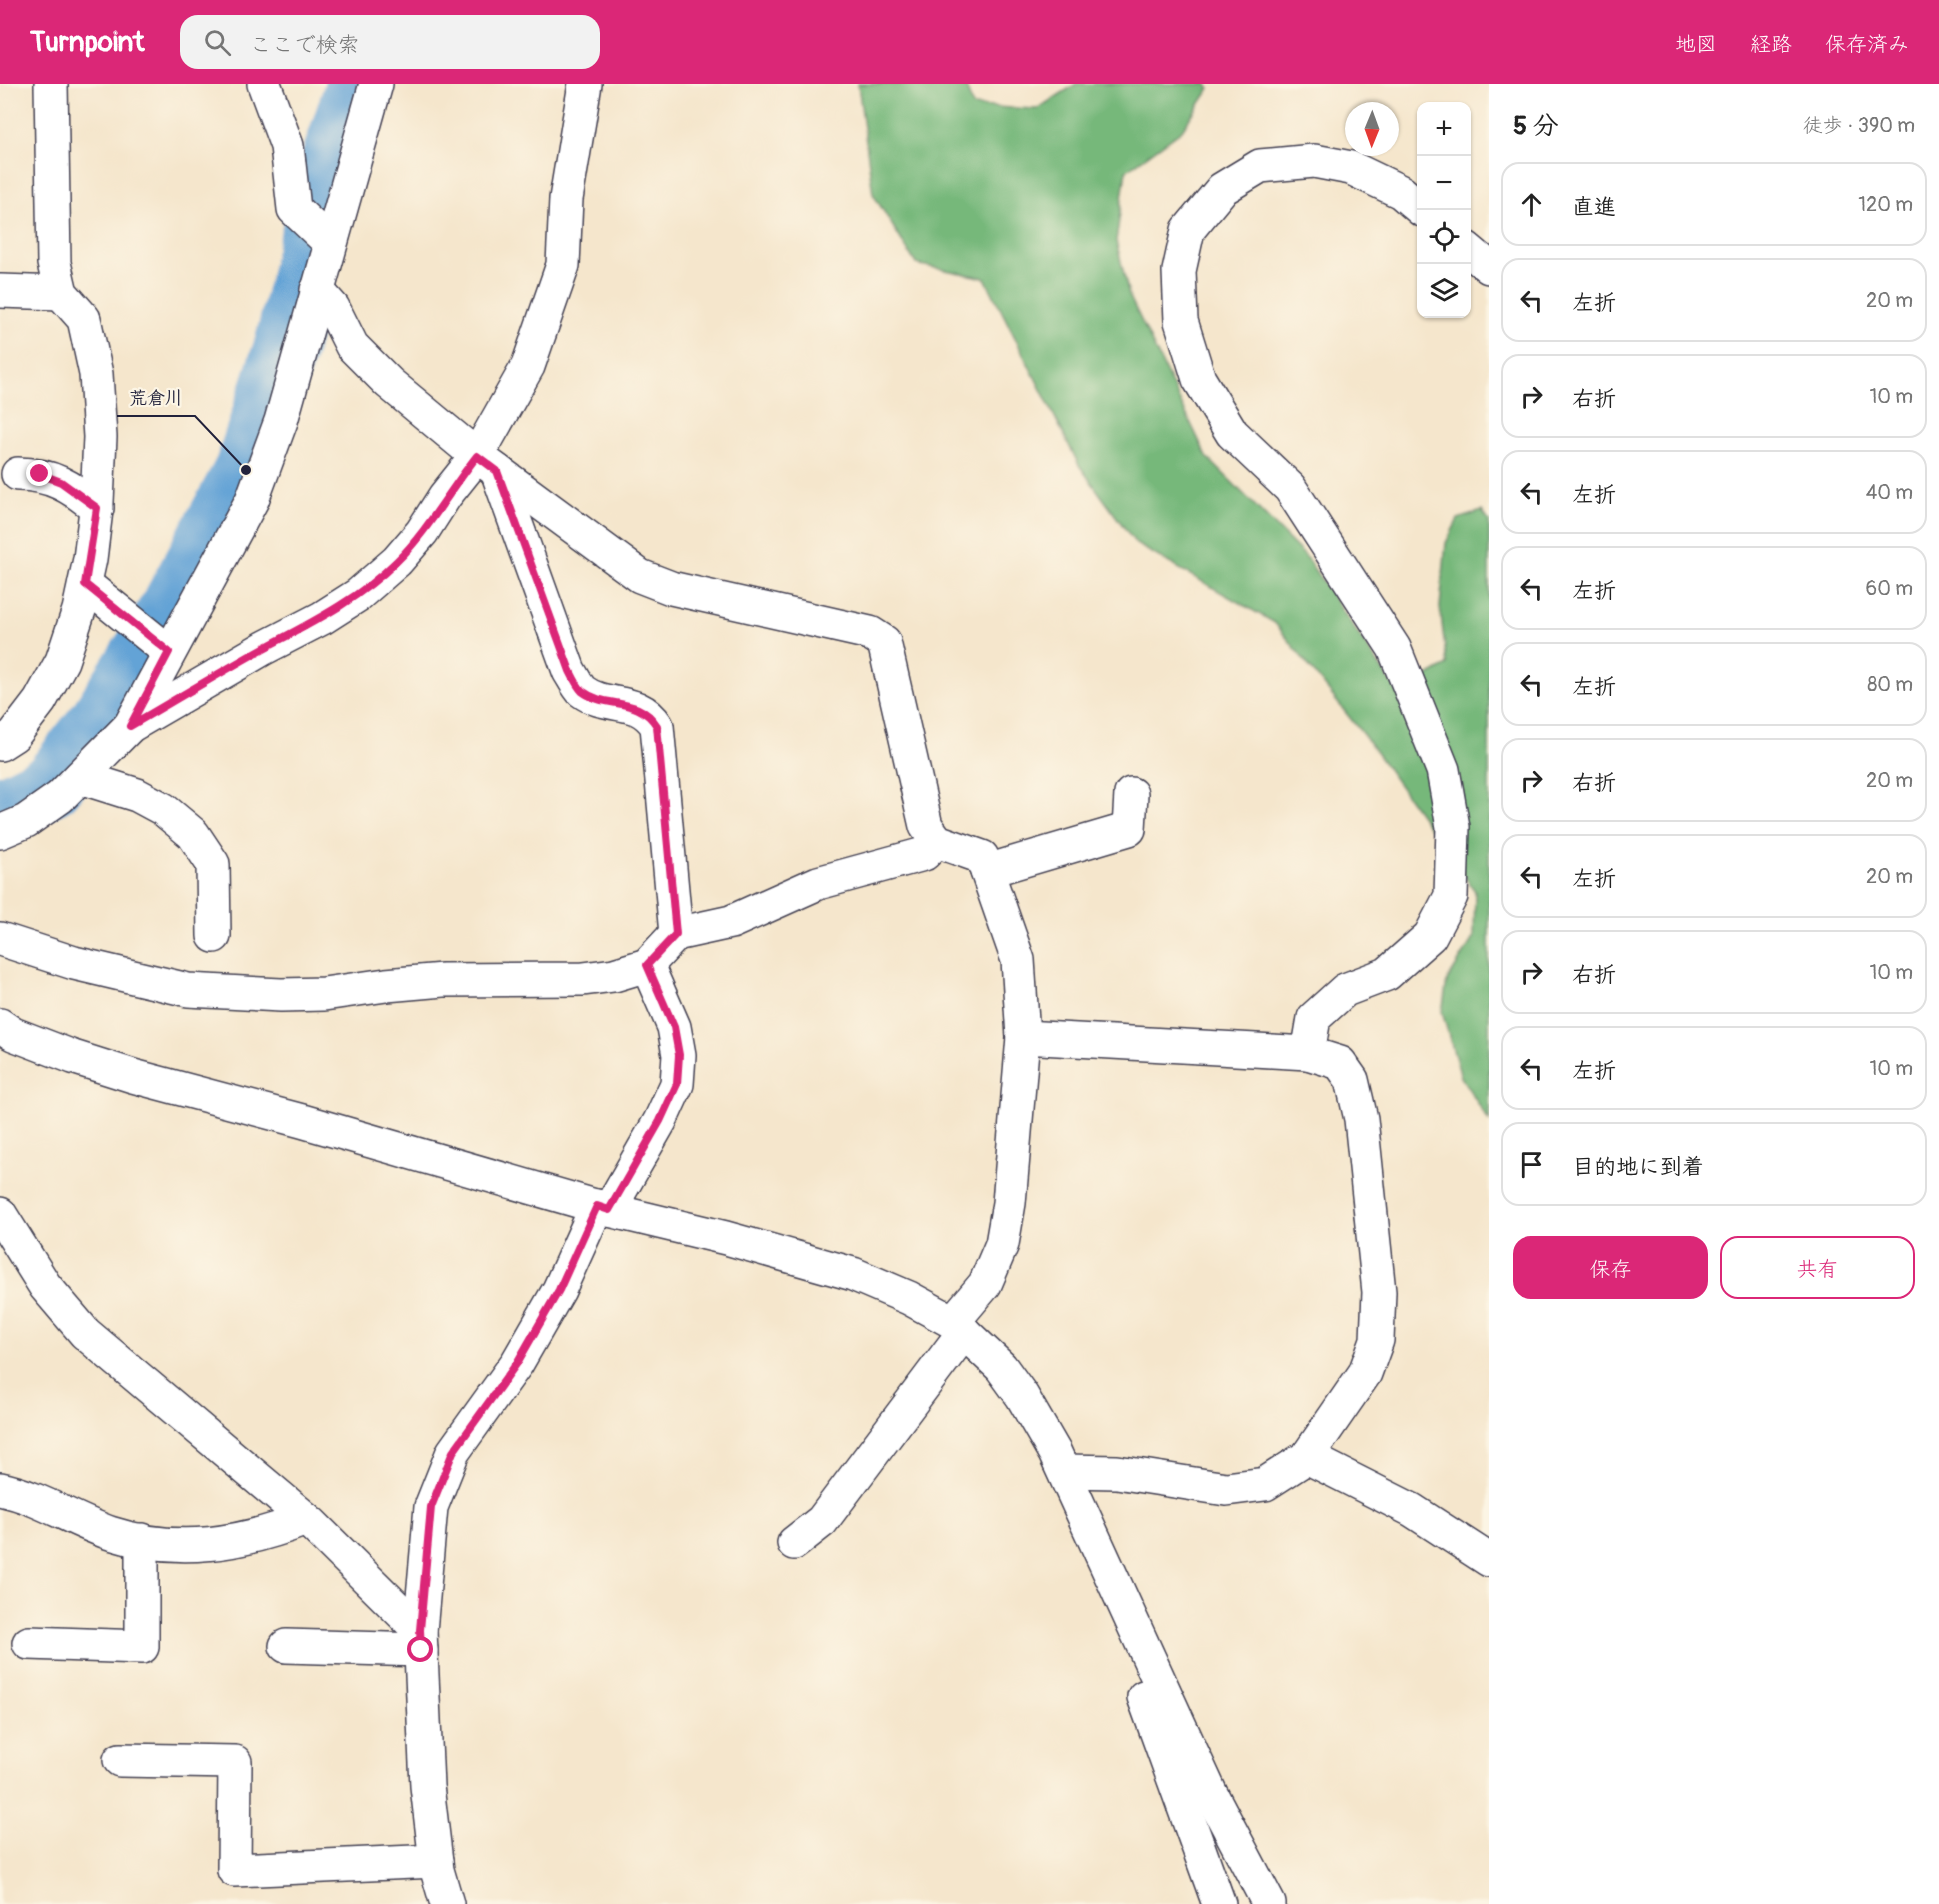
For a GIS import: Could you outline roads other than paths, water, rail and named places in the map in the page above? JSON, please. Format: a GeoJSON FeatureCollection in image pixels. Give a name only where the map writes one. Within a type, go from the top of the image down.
{"type":"FeatureCollection","features":[{"type":"Feature","properties":{"kind":"street"},"geometry":{"type":"LineString","coordinates":[[0,744],[14,735],[40,701],[62,661],[85,584],[97,508],[100,437],[96,374],[84,320],[62,293],[54,263],[51,84]]}},
{"type":"Feature","properties":{"kind":"street"},"geometry":{"type":"LineString","coordinates":[[264,84],[287,146],[294,209],[330,243]]}},
{"type":"Feature","properties":{"kind":"street"},"geometry":{"type":"LineString","coordinates":[[130,726],[252,500],[281,421],[316,290],[376,84]]}},
{"type":"Feature","properties":{"kind":"street"},"geometry":{"type":"LineString","coordinates":[[0,832],[26,821],[60,797],[130,726],[264,648],[322,618],[358,595],[397,561],[422,532],[445,496],[487,464],[528,366],[563,266],[566,200],[585,84]]}},
{"type":"Feature","properties":{"kind":"street"},"geometry":{"type":"LineString","coordinates":[[1308,1053],[1314,1018],[1345,990],[1388,974],[1430,936],[1451,896],[1453,827],[1443,770],[1394,648],[1290,488],[1232,433],[1199,379],[1181,321],[1179,271],[1188,230],[1222,189],[1260,166],[1314,161],[1351,168],[1401,192],[1417,206]]}},
{"type":"Feature","properties":{"kind":"street"},"geometry":{"type":"LineString","coordinates":[[1471,251],[1489,267]]}},
{"type":"Feature","properties":{"kind":"street"},"geometry":{"type":"LineString","coordinates":[[316,290],[333,308],[352,346],[389,383],[487,464],[640,576],[671,588],[870,633],[884,642],[926,826],[937,841],[982,857],[1018,960],[1023,1037],[1009,1203],[1002,1244],[985,1284],[959,1327],[822,1521],[794,1543]]}},
{"type":"Feature","properties":{"kind":"street"},"geometry":{"type":"LineString","coordinates":[[0,291],[62,293]]}},
{"type":"Feature","properties":{"kind":"street"},"geometry":{"type":"LineString","coordinates":[[487,464],[570,671],[580,689],[596,698],[636,707],[649,715],[657,726],[676,934]]}},
{"type":"Feature","properties":{"kind":"street"},"geometry":{"type":"LineString","coordinates":[[18,474],[40,474],[61,482],[97,508]]}},
{"type":"Feature","properties":{"kind":"street"},"geometry":{"type":"LineString","coordinates":[[85,584],[169,652]]}},
{"type":"Feature","properties":{"kind":"street"},"geometry":{"type":"LineString","coordinates":[[80,777],[137,795],[163,809],[193,834],[213,864],[214,936]]}},
{"type":"Feature","properties":{"kind":"street"},"geometry":{"type":"LineString","coordinates":[[987,871],[1129,829],[1131,794]]}},
{"type":"Feature","properties":{"kind":"street"},"geometry":{"type":"LineString","coordinates":[[0,939],[74,963],[188,990],[281,995],[324,994],[443,980],[583,979],[614,975],[647,965],[676,934],[731,922],[818,883],[924,854],[937,841]]}},
{"type":"Feature","properties":{"kind":"street"},"geometry":{"type":"LineString","coordinates":[[447,1904],[436,1861],[427,1785],[421,1640],[431,1507],[453,1452],[517,1363],[603,1208],[660,1121],[677,1084],[679,1055],[674,1027],[647,965]]}},
{"type":"Feature","properties":{"kind":"street"},"geometry":{"type":"LineString","coordinates":[[0,1025],[13,1034],[133,1076],[302,1121],[603,1208],[726,1238],[853,1274],[909,1298],[959,1327],[1001,1367],[1015,1386],[1064,1471],[1211,1794],[1269,1904]]}},
{"type":"Feature","properties":{"kind":"street"},"geometry":{"type":"LineString","coordinates":[[1023,1037],[1308,1053],[1340,1063],[1352,1080],[1361,1119],[1379,1292],[1377,1340],[1365,1373],[1307,1457],[1265,1484],[1226,1489],[1117,1472],[1064,1471]]}},
{"type":"Feature","properties":{"kind":"street"},"geometry":{"type":"LineString","coordinates":[[0,1214],[45,1286],[85,1333],[306,1519],[421,1640]]}},
{"type":"Feature","properties":{"kind":"street"},"geometry":{"type":"LineString","coordinates":[[1307,1457],[1412,1510],[1489,1560]]}},
{"type":"Feature","properties":{"kind":"street"},"geometry":{"type":"LineString","coordinates":[[0,1489],[57,1508],[110,1533],[142,1540],[195,1544],[232,1543],[268,1534],[306,1519]]}},
{"type":"Feature","properties":{"kind":"street"},"geometry":{"type":"LineString","coordinates":[[29,1643],[142,1647],[142,1540]]}},
{"type":"Feature","properties":{"kind":"street"},"geometry":{"type":"LineString","coordinates":[[286,1646],[421,1640]]}},
{"type":"Feature","properties":{"kind":"street"},"geometry":{"type":"LineString","coordinates":[[1143,1648],[1142,1689],[1219,1904]]}},
{"type":"Feature","properties":{"kind":"street"},"geometry":{"type":"LineString","coordinates":[[120,1760],[235,1762],[234,1870],[436,1861]]}},
{"type":"Feature","properties":{"kind":"waterway"},"geometry":{"type":"LineString","coordinates":[[0,810],[52,784],[100,722],[171,610],[246,470],[286,346],[325,184],[358,84]]}},
{"type":"Feature","properties":{"kind":"place","name":"荒倉川"},"geometry":{"type":"Point","coordinates":[246,470]}}]}
